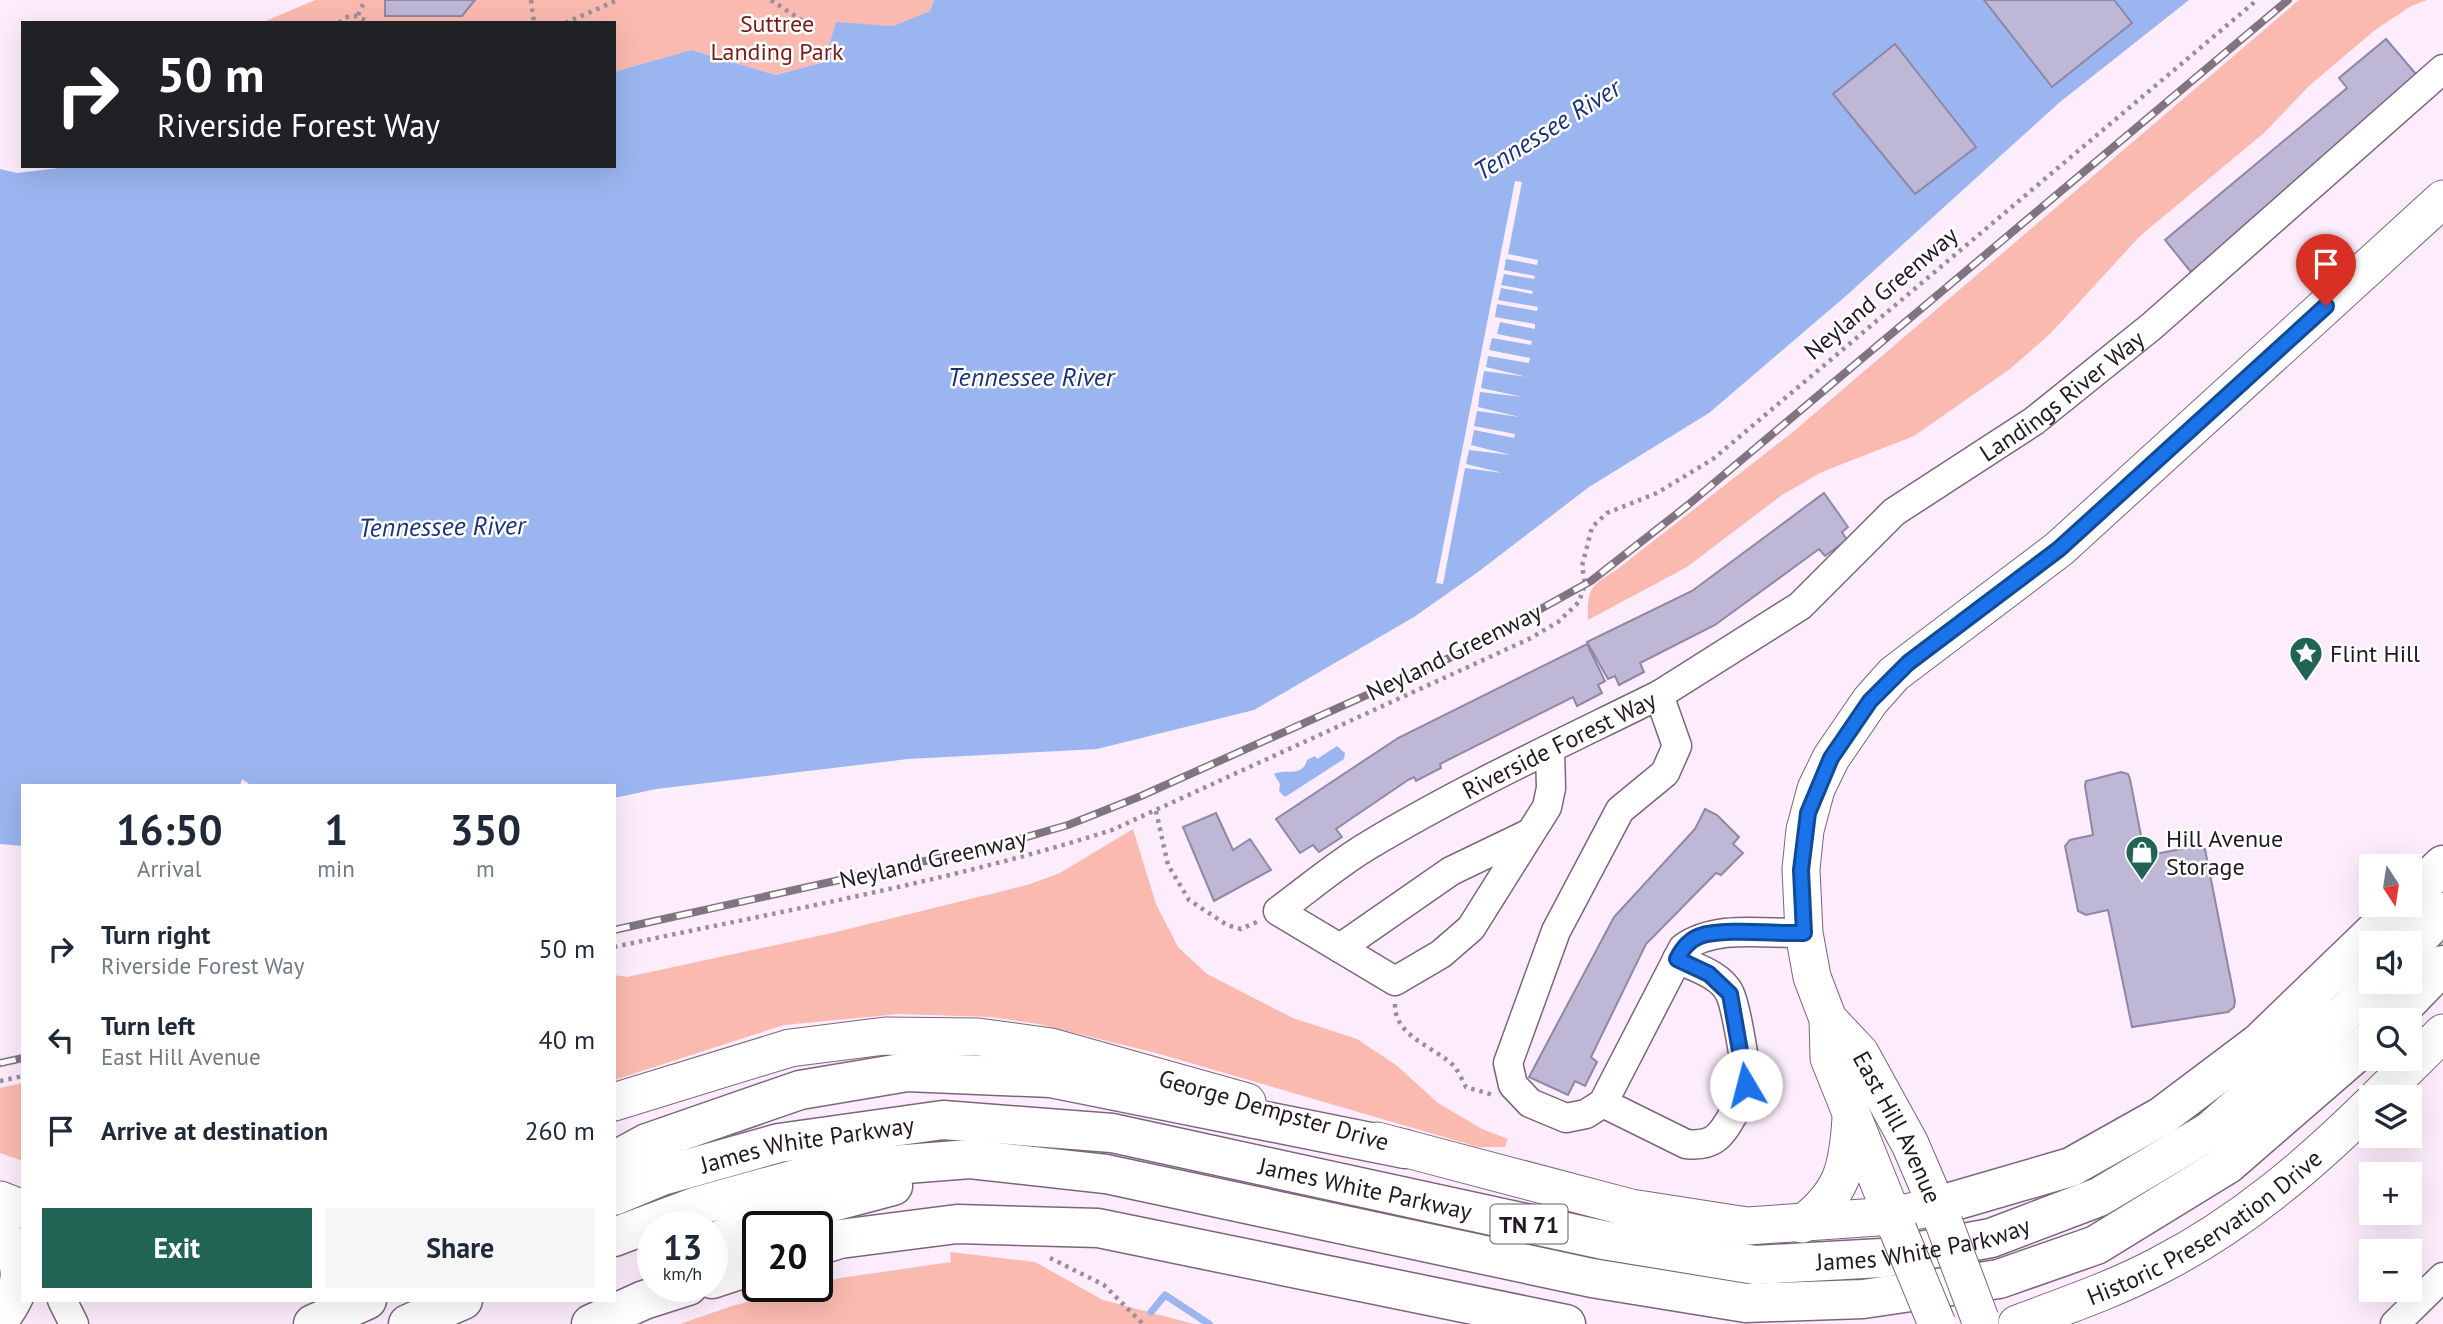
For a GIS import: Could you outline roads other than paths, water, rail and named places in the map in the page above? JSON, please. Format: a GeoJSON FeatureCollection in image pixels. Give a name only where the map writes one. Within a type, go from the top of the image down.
{"type":"FeatureCollection","features":[{"type":"Feature","properties":{"kind":"highway"},"geometry":{"type":"LineString","coordinates":[[2422,885],[2443,865]]}},
{"type":"Feature","properties":{"kind":"highway"},"geometry":{"type":"LineString","coordinates":[[2422,934],[2443,912]]}},
{"type":"Feature","properties":{"kind":"highway"},"geometry":{"type":"LineString","coordinates":[[1940,1214],[2071,1167],[2162,1116],[2259,1043],[2390,917]]}},
{"type":"Feature","properties":{"kind":"highway"},"geometry":{"type":"LineString","coordinates":[[2402,1008],[2443,965]]}},
{"type":"Feature","properties":{"kind":"highway","name":"James White Parkway"},"geometry":{"type":"LineString","coordinates":[[616,1195],[663,1176],[779,1143],[943,1120],[1112,1133],[1603,1240],[1755,1265],[1882,1258],[1991,1238],[2099,1197],[2210,1131],[2363,994]]}},
{"type":"Feature","properties":{"kind":"highway","name":"James White Parkway"},"geometry":{"type":"LineString","coordinates":[[616,1236],[697,1206],[806,1176],[970,1158],[1106,1174],[1592,1278],[1746,1303],[1863,1299],[2000,1279],[2096,1245],[2228,1164],[2359,1050]]}},
{"type":"Feature","properties":{"kind":"highway"},"geometry":{"type":"LineString","coordinates":[[616,1160],[647,1143],[800,1090],[907,1072],[1051,1078],[1405,1149]]}},
{"type":"Feature","properties":{"kind":"highway"},"geometry":{"type":"LineString","coordinates":[[728,1236],[761,1221],[884,1187],[1106,1174]]}},
{"type":"Feature","properties":{"kind":"highway"},"geometry":{"type":"LineString","coordinates":[[833,1241],[957,1224],[1098,1228],[1566,1324]]}},
{"type":"Feature","properties":{"kind":"highway"},"geometry":{"type":"LineString","coordinates":[[0,1233],[15,1253],[20,1280],[13,1300],[1,1317]]}},
{"type":"Feature","properties":{"kind":"highway"},"geometry":{"type":"LineString","coordinates":[[616,1295],[637,1282]]}},
{"type":"Feature","properties":{"kind":"highway"},"geometry":{"type":"LineString","coordinates":[[1,1317],[33,1302]]}},
{"type":"Feature","properties":{"kind":"highway"},"geometry":{"type":"LineString","coordinates":[[307,1324],[348,1302]]}},
{"type":"Feature","properties":{"kind":"highway"},"geometry":{"type":"LineString","coordinates":[[313,1324],[362,1302]]}},
{"type":"Feature","properties":{"kind":"highway"},"geometry":{"type":"LineString","coordinates":[[408,1324],[458,1302]]}},
{"type":"Feature","properties":{"kind":"highway"},"geometry":{"type":"LineString","coordinates":[[566,1324],[604,1302]]}},
{"type":"Feature","properties":{"kind":"highway"},"geometry":{"type":"LineString","coordinates":[[591,1324],[640,1302]]}},
{"type":"Feature","properties":{"kind":"main road","name":"East Hill Avenue"},"geometry":{"type":"LineString","coordinates":[[1937,1324],[1829,1058],[1828,1019],[1812,977],[1804,933],[1801,870],[1808,813],[1831,758],[1870,701],[1894,674],[2059,549],[2443,199]]}},
{"type":"Feature","properties":{"kind":"main road","name":"East Hill Avenue"},"geometry":{"type":"LineString","coordinates":[[1828,1019],[1860,1053],[1910,1144],[1981,1322]]}},
{"type":"Feature","properties":{"kind":"main road"},"geometry":{"type":"LineString","coordinates":[[2390,1085],[2443,1033]]}},
{"type":"Feature","properties":{"kind":"main road","name":"George Dempster Drive"},"geometry":{"type":"LineString","coordinates":[[616,1101],[790,1048],[885,1036],[978,1037],[1051,1048],[1129,1067],[1405,1149],[1631,1208],[1747,1226],[1895,1223],[1940,1214]]}},
{"type":"Feature","properties":{"kind":"main road"},"geometry":{"type":"LineString","coordinates":[[1802,1224],[1834,1196],[1844,1173],[1851,1113]]}},
{"type":"Feature","properties":{"kind":"main road","name":"Historic Preservation Drive"},"geometry":{"type":"LineString","coordinates":[[2017,1324],[2061,1313],[2160,1265],[2237,1218],[2309,1165],[2359,1116]]}},
{"type":"Feature","properties":{"kind":"main road"},"geometry":{"type":"LineString","coordinates":[[0,1200],[21,1208]]}},
{"type":"Feature","properties":{"kind":"street","name":"Landings River Way"},"geometry":{"type":"LineString","coordinates":[[1659,695],[1800,606],[1894,512],[2034,421],[2152,326],[2443,69]]}},
{"type":"Feature","properties":{"kind":"street","name":"Riverside Forest Way"},"geometry":{"type":"LineString","coordinates":[[1340,948],[1278,911],[1366,847],[1430,810],[1659,695],[1677,746],[1665,772],[1620,810],[1556,931],[1508,1063],[1513,1085],[1530,1103],[1566,1118],[1586,1114],[1603,1104]]}},
{"type":"Feature","properties":{"kind":"street"},"geometry":{"type":"LineString","coordinates":[[1530,833],[1451,871],[1340,948],[1395,981],[1441,954],[1472,928],[1547,807],[1552,788],[1550,749]]}},
{"type":"Feature","properties":{"kind":"street"},"geometry":{"type":"LineString","coordinates":[[1677,959],[1709,974],[1730,994],[1746,1076],[1743,1096],[1721,1137],[1709,1144],[1686,1144],[1603,1104],[1677,959],[1683,948],[1699,936],[1720,933],[1804,933]]}},
{"type":"Feature","properties":{"kind":"street"},"geometry":{"type":"LineString","coordinates":[[0,1208],[21,1229]]}},
{"type":"Feature","properties":{"kind":"street"},"geometry":{"type":"LineString","coordinates":[[2395,1324],[2443,1277]]}},
{"type":"Feature","properties":{"kind":"street"},"geometry":{"type":"LineString","coordinates":[[63,1302],[74,1324]]}},
{"type":"Feature","properties":{"kind":"water","name":"Tennessee River"},"geometry":{"type":"Polygon","coordinates":[[[934,0],[2189,0],[2060,102],[1847,295],[1709,413],[1589,487],[1414,617],[1254,710],[1097,749],[908,759],[656,789],[616,798],[616,784],[249,784],[242,779],[241,784],[21,784],[21,846],[0,844],[0,169],[17,173],[59,168],[616,168],[616,71],[691,50],[776,75],[824,62],[836,22],[893,26],[930,11],[934,0]]]}},
{"type":"Feature","properties":{"kind":"water"},"geometry":{"type":"Polygon","coordinates":[[[1337,746],[1345,753],[1344,759],[1285,797],[1279,791],[1280,784],[1274,774],[1298,771],[1305,766],[1307,760],[1315,756],[1317,759],[1337,746]]]}},
{"type":"Feature","properties":{"kind":"waterway"},"geometry":{"type":"LineString","coordinates":[[1151,1312],[1165,1295],[1209,1324]]}},
{"type":"Feature","properties":{"kind":"railway"},"geometry":{"type":"LineString","coordinates":[[616,930],[1002,844],[1068,825],[1141,796],[1465,651],[1591,581],[1688,505],[2288,0]]}},
{"type":"Feature","properties":{"kind":"railway"},"geometry":{"type":"LineString","coordinates":[[0,1063],[21,1058]]}},
{"type":"Feature","properties":{"kind":"place","name":"Flint Hill"},"geometry":{"type":"Point","coordinates":[2306,683]}},
{"type":"Feature","properties":{"kind":"place","name":"Hill Avenue Storage"},"geometry":{"type":"Point","coordinates":[2142,882]}},
{"type":"Feature","properties":{"kind":"park label","name":"Suttree Landing Park"},"geometry":{"type":"Point","coordinates":[777,37]}}]}
